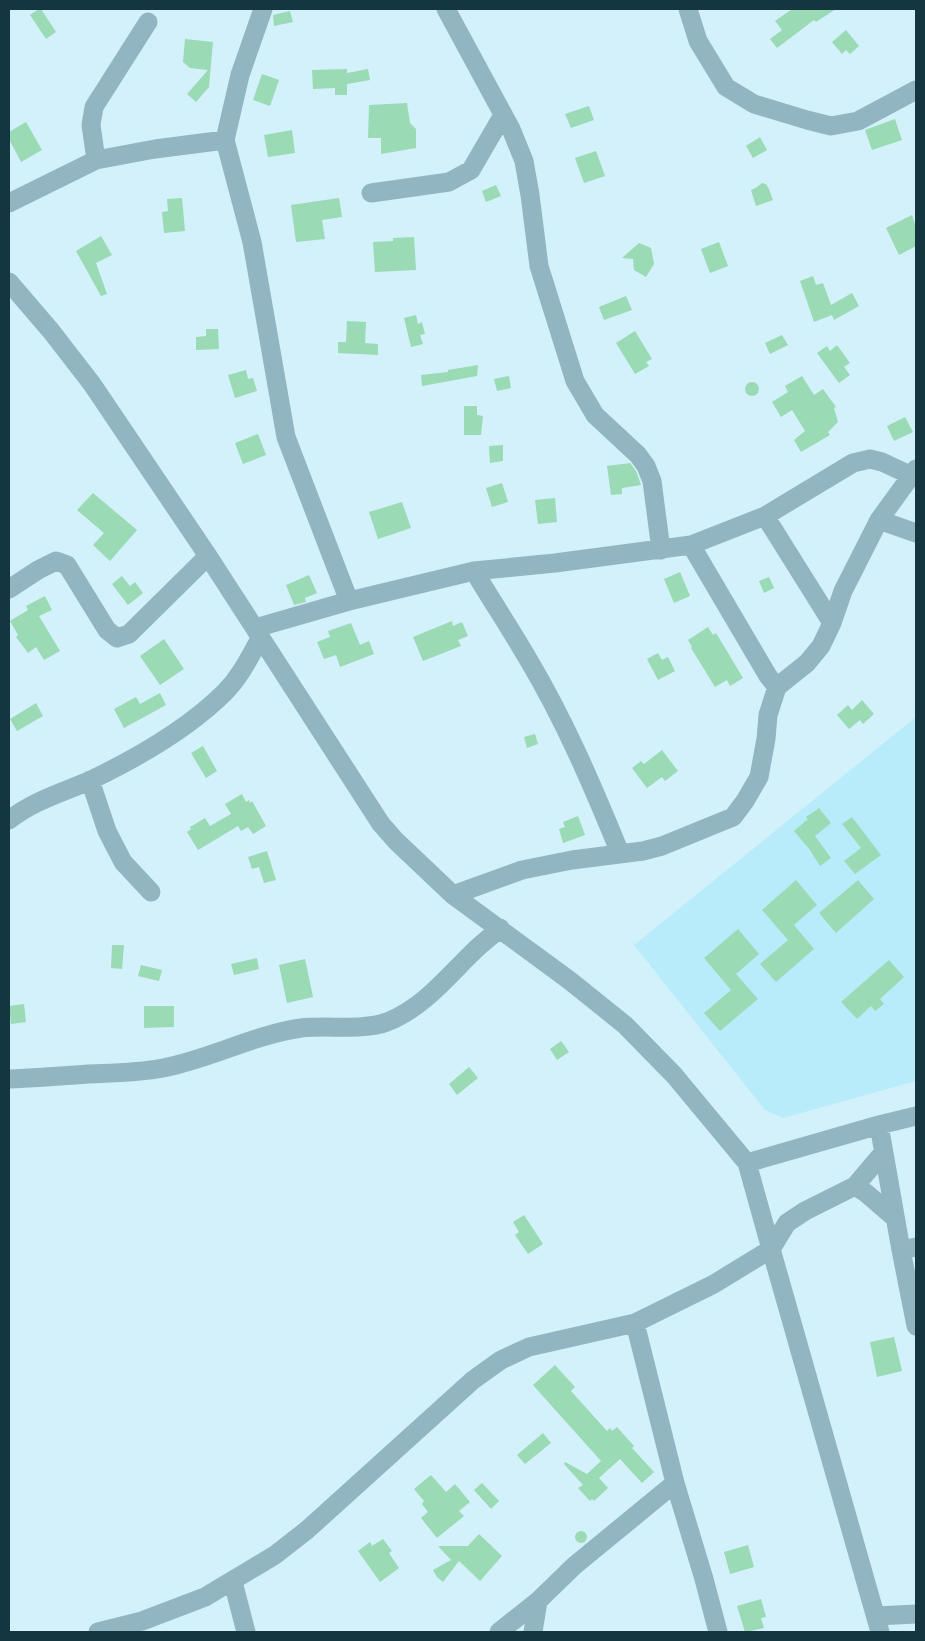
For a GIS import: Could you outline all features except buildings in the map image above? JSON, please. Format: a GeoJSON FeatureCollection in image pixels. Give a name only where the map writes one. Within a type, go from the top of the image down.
{"type":"FeatureCollection","features":[{"type":"Feature","properties":{"kind":"street"},"geometry":{"type":"LineString","coordinates":[[263,9],[240,75],[225,140],[252,242],[286,437],[349,601]]}},
{"type":"Feature","properties":{"kind":"street"},"geometry":{"type":"LineString","coordinates":[[446,9],[511,129],[524,161],[539,266],[575,381],[594,415],[638,455],[646,466],[652,481],[661,550]]}},
{"type":"Feature","properties":{"kind":"street"},"geometry":{"type":"LineString","coordinates":[[688,9],[698,41],[726,87],[754,104],[831,126],[858,121],[916,90]]}},
{"type":"Feature","properties":{"kind":"street"},"geometry":{"type":"LineString","coordinates":[[96,160],[91,125],[94,107],[148,22]]}},
{"type":"Feature","properties":{"kind":"street"},"geometry":{"type":"LineString","coordinates":[[371,193],[449,182],[471,170],[503,115]]}},
{"type":"Feature","properties":{"kind":"street"},"geometry":{"type":"LineString","coordinates":[[9,203],[96,160],[156,149],[225,140]]}},
{"type":"Feature","properties":{"kind":"street"},"geometry":{"type":"LineString","coordinates":[[9,282],[51,331],[92,384],[208,556],[381,824],[396,841],[453,895],[570,980],[625,1025],[674,1075],[747,1163],[878,1624],[916,1614]]}},
{"type":"Feature","properties":{"kind":"street"},"geometry":{"type":"LineString","coordinates":[[9,820],[46,798],[90,780],[172,735],[204,710],[232,684],[244,668],[258,633],[349,601],[474,571],[690,545],[765,516],[853,463],[870,459],[914,472],[879,520],[843,591],[832,624],[820,646],[807,663],[777,687],[768,715],[759,777],[746,802],[733,817],[662,846],[643,851],[572,860],[522,870],[453,895]]}},
{"type":"Feature","properties":{"kind":"street"},"geometry":{"type":"LineString","coordinates":[[765,516],[832,624]]}},
{"type":"Feature","properties":{"kind":"street"},"geometry":{"type":"LineString","coordinates":[[879,520],[916,533]]}},
{"type":"Feature","properties":{"kind":"street"},"geometry":{"type":"LineString","coordinates":[[690,545],[768,676],[777,687]]}},
{"type":"Feature","properties":{"kind":"street"},"geometry":{"type":"LineString","coordinates":[[9,589],[56,561],[67,565],[107,630],[117,638],[129,634],[208,556]]}},
{"type":"Feature","properties":{"kind":"street"},"geometry":{"type":"LineString","coordinates":[[474,571],[529,660],[563,725],[589,778],[620,853]]}},
{"type":"Feature","properties":{"kind":"street"},"geometry":{"type":"LineString","coordinates":[[90,780],[107,831],[123,862],[151,892]]}},
{"type":"Feature","properties":{"kind":"street"},"geometry":{"type":"LineString","coordinates":[[9,1079],[117,1074],[162,1068],[204,1058],[241,1044],[300,1028],[327,1026],[356,1027],[386,1022],[410,1010],[452,974],[500,928]]}},
{"type":"Feature","properties":{"kind":"street"},"geometry":{"type":"LineString","coordinates":[[9,1092],[67,1076]]}},
{"type":"Feature","properties":{"kind":"street"},"geometry":{"type":"LineString","coordinates":[[747,1163],[916,1116]]}},
{"type":"Feature","properties":{"kind":"street"},"geometry":{"type":"LineString","coordinates":[[879,1125],[895,1218],[909,1248],[916,1326]]}},
{"type":"Feature","properties":{"kind":"street"},"geometry":{"type":"LineString","coordinates":[[98,1632],[151,1618],[206,1597],[233,1582],[275,1555],[307,1530],[473,1380],[501,1360],[529,1347],[635,1323],[714,1284],[771,1249],[787,1224],[805,1211],[855,1186],[883,1153]]}},
{"type":"Feature","properties":{"kind":"street"},"geometry":{"type":"LineString","coordinates":[[855,1186],[895,1218]]}},
{"type":"Feature","properties":{"kind":"street"},"geometry":{"type":"LineString","coordinates":[[635,1323],[675,1483],[718,1632]]}},
{"type":"Feature","properties":{"kind":"street"},"geometry":{"type":"LineString","coordinates":[[499,1632],[538,1601],[574,1566],[675,1483]]}},
{"type":"Feature","properties":{"kind":"street"},"geometry":{"type":"LineString","coordinates":[[233,1582],[246,1632]]}},
{"type":"Feature","properties":{"kind":"street"},"geometry":{"type":"LineString","coordinates":[[533,1632],[538,1601]]}},
{"type":"Feature","properties":{"kind":"shaded area"},"geometry":{"type":"Polygon","coordinates":[[[916,717],[916,1081],[783,1118],[765,1110],[634,945],[916,717]]]}}]}
